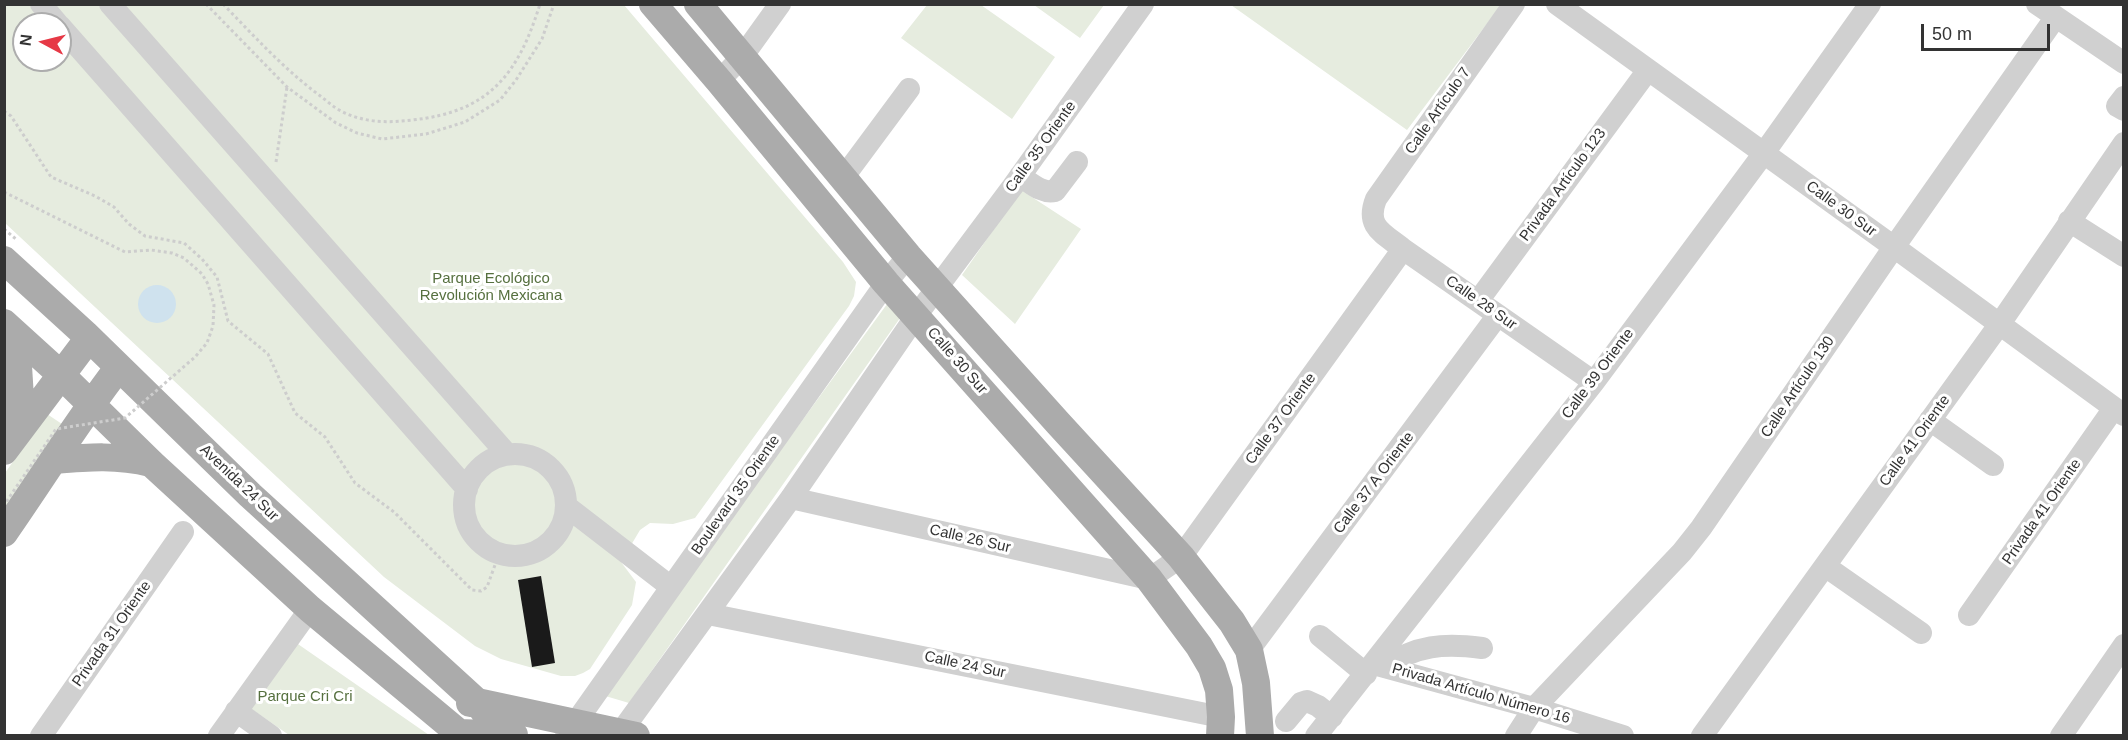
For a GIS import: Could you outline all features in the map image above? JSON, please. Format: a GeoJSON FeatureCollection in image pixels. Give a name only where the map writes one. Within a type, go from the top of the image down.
{"type":"FeatureCollection","features":[{"type":"Feature","properties":{"kind":"main road","name":"Calle 30 Sur"},"geometry":{"type":"LineString","coordinates":[[653,4],[886,283],[1149,579],[1200,646],[1212,668],[1219,690],[1220,726]]}},
{"type":"Feature","properties":{"kind":"main road"},"geometry":{"type":"LineString","coordinates":[[698,4],[909,256],[1181,557],[1232,622],[1249,650],[1256,683],[1260,735]]}},
{"type":"Feature","properties":{"kind":"main road","name":"Avenida 24 Sur"},"geometry":{"type":"LineString","coordinates":[[4,260],[119,367],[250,495],[477,702],[508,735]]}},
{"type":"Feature","properties":{"kind":"main road"},"geometry":{"type":"LineString","coordinates":[[10,329],[310,609],[430,709],[461,734],[508,735]]}},
{"type":"Feature","properties":{"kind":"main road"},"geometry":{"type":"LineString","coordinates":[[10,329],[20,398],[10,442]]}},
{"type":"Feature","properties":{"kind":"main road"},"geometry":{"type":"LineString","coordinates":[[10,442],[88,338]]}},
{"type":"Feature","properties":{"kind":"main road"},"geometry":{"type":"LineString","coordinates":[[4,532],[91,404],[119,367]]}},
{"type":"Feature","properties":{"kind":"main road"},"geometry":{"type":"LineString","coordinates":[[55,460],[115,457],[152,463]]}},
{"type":"Feature","properties":{"kind":"main road"},"geometry":{"type":"LineString","coordinates":[[430,709],[477,702],[571,729],[625,734]]}},
{"type":"Feature","properties":{"kind":"street"},"geometry":{"type":"LineString","coordinates":[[110,4],[507,454]]}},
{"type":"Feature","properties":{"kind":"street"},"geometry":{"type":"LineString","coordinates":[[719,81],[742,57],[780,4]]}},
{"type":"Feature","properties":{"kind":"street","name":"Calle 35 Oriente"},"geometry":{"type":"LineString","coordinates":[[938,288],[1143,4]]}},
{"type":"Feature","properties":{"kind":"street","name":"Calle Artículo 7"},"geometry":{"type":"LineString","coordinates":[[1372,221],[1376,199],[1514,4]]}},
{"type":"Feature","properties":{"kind":"street","name":"Calle 30 Sur"},"geometry":{"type":"LineString","coordinates":[[1557,4],[2119,412]]}},
{"type":"Feature","properties":{"kind":"street","name":"Calle 39 Oriente"},"geometry":{"type":"LineString","coordinates":[[1316,735],[1375,668],[1594,382],[1764,153],[1870,4]]}},
{"type":"Feature","properties":{"kind":"street"},"geometry":{"type":"LineString","coordinates":[[2037,4],[2124,63]]}},
{"type":"Feature","properties":{"kind":"street","name":"Calle Artículo 130"},"geometry":{"type":"LineString","coordinates":[[1516,735],[1534,708],[1682,552],[1701,528],[2055,18]]}},
{"type":"Feature","properties":{"kind":"street"},"geometry":{"type":"LineString","coordinates":[[72,40],[467,489]]}},
{"type":"Feature","properties":{"kind":"street","name":"Privada Artículo 123"},"geometry":{"type":"LineString","coordinates":[[1478,301],[1648,70]]}},
{"type":"Feature","properties":{"kind":"street"},"geometry":{"type":"LineString","coordinates":[[843,178],[909,89]]}},
{"type":"Feature","properties":{"kind":"street"},"geometry":{"type":"LineString","coordinates":[[2124,97],[2117,106],[2124,110]]}},
{"type":"Feature","properties":{"kind":"street","name":"Calle 41 Oriente"},"geometry":{"type":"LineString","coordinates":[[1702,735],[1999,325],[2124,143]]}},
{"type":"Feature","properties":{"kind":"street"},"geometry":{"type":"LineString","coordinates":[[1020,176],[1042,190],[1055,191],[1077,162]]}},
{"type":"Feature","properties":{"kind":"street","name":"Calle 28 Sur"},"geometry":{"type":"LineString","coordinates":[[1372,221],[1378,230],[1403,249],[1594,382]]}},
{"type":"Feature","properties":{"kind":"street"},"geometry":{"type":"LineString","coordinates":[[2069,221],[2124,256]]}},
{"type":"Feature","properties":{"kind":"street","name":"Calle 37 Oriente"},"geometry":{"type":"LineString","coordinates":[[1149,579],[1181,557],[1403,249]]}},
{"type":"Feature","properties":{"kind":"street","name":"Boulevard 35 Oriente"},"geometry":{"type":"LineString","coordinates":[[571,729],[886,283],[909,256]]}},
{"type":"Feature","properties":{"kind":"street"},"geometry":{"type":"LineString","coordinates":[[625,734],[916,316],[938,288]]}},
{"type":"Feature","properties":{"kind":"street","name":"Calle 37 A Oriente"},"geometry":{"type":"LineString","coordinates":[[1249,650],[1498,315]]}},
{"type":"Feature","properties":{"kind":"street","name":"Privada 41 Oriente"},"geometry":{"type":"LineString","coordinates":[[1969,615],[2119,412]]}},
{"type":"Feature","properties":{"kind":"street"},"geometry":{"type":"LineString","coordinates":[[1930,420],[1993,465]]}},
{"type":"Feature","properties":{"kind":"street"},"geometry":{"type":"LineString","coordinates":[[507,454],[522,454],[536,458],[549,466],[564,492],[566,506],[564,520],[557,535],[545,546],[531,554],[515,556],[499,554],[485,546],[474,535],[467,520],[464,505],[467,489],[473,476],[494,458],[507,454]]}},
{"type":"Feature","properties":{"kind":"street","name":"Calle 26 Sur"},"geometry":{"type":"LineString","coordinates":[[791,498],[1149,579]]}},
{"type":"Feature","properties":{"kind":"street"},"geometry":{"type":"LineString","coordinates":[[566,506],[671,587]]}},
{"type":"Feature","properties":{"kind":"street","name":"Privada 31 Oriente"},"geometry":{"type":"LineString","coordinates":[[41,735],[183,532]]}},
{"type":"Feature","properties":{"kind":"street"},"geometry":{"type":"LineString","coordinates":[[1825,566],[1921,633]]}},
{"type":"Feature","properties":{"kind":"street"},"geometry":{"type":"LineString","coordinates":[[219,735],[310,609]]}},
{"type":"Feature","properties":{"kind":"street","name":"Calle 24 Sur"},"geometry":{"type":"LineString","coordinates":[[708,614],[1220,726]]}},
{"type":"Feature","properties":{"kind":"street"},"geometry":{"type":"LineString","coordinates":[[1320,636],[1375,668],[1421,649],[1451,646],[1482,648]]}},
{"type":"Feature","properties":{"kind":"street"},"geometry":{"type":"LineString","coordinates":[[2061,735],[2124,645]]}},
{"type":"Feature","properties":{"kind":"street","name":"Privada Artículo Número 16"},"geometry":{"type":"LineString","coordinates":[[1375,668],[1534,708],[1623,735]]}},
{"type":"Feature","properties":{"kind":"street"},"geometry":{"type":"LineString","coordinates":[[1286,721],[1301,704],[1307,701],[1332,717]]}},
{"type":"Feature","properties":{"kind":"street"},"geometry":{"type":"LineString","coordinates":[[236,711],[271,735]]}},
{"type":"Feature","properties":{"kind":"path"},"geometry":{"type":"LineString","coordinates":[[206,4],[287,87],[336,123],[357,133],[382,139],[426,134],[465,122],[500,100],[516,81],[542,39],[554,4]]}},
{"type":"Feature","properties":{"kind":"path"},"geometry":{"type":"LineString","coordinates":[[223,4],[281,64],[341,111],[385,123],[432,118],[473,105],[492,92],[530,38],[540,4]]}},
{"type":"Feature","properties":{"kind":"path"},"geometry":{"type":"LineString","coordinates":[[272,187],[287,87]]}},
{"type":"Feature","properties":{"kind":"path"},"geometry":{"type":"LineString","coordinates":[[4,111],[11,116],[51,177],[95,195],[114,207],[129,224],[145,236],[184,243],[202,258],[217,277],[228,321],[268,354],[295,413],[325,437],[355,483],[394,512],[472,590],[481,591],[487,587],[499,554]]}},
{"type":"Feature","properties":{"kind":"path"},"geometry":{"type":"LineString","coordinates":[[4,192],[125,252],[151,250],[172,253],[184,258],[202,274],[208,284],[214,305],[213,326],[207,343],[195,357],[125,418],[56,429],[4,505]]}},
{"type":"Feature","properties":{"kind":"green space"},"geometry":{"type":"Polygon","coordinates":[[[1104,4],[1080,38],[1034,5],[1104,4]]]}},
{"type":"Feature","properties":{"kind":"green space","name":"Parque Ecológico Revolución Mexicana"},"geometry":{"type":"Polygon","coordinates":[[[4,5],[624,5],[843,262],[856,282],[854,296],[849,306],[695,518],[673,524],[650,523],[640,530],[621,562],[636,582],[632,605],[590,669],[575,676],[561,676],[501,659],[475,646],[384,577],[5,223],[4,5]]]}},
{"type":"Feature","properties":{"kind":"green space"},"geometry":{"type":"Polygon","coordinates":[[[927,5],[981,5],[1055,57],[1012,119],[901,38],[927,5]]]}},
{"type":"Feature","properties":{"kind":"green space"},"geometry":{"type":"Polygon","coordinates":[[[1231,5],[1501,5],[1407,130],[1231,5]]]}},
{"type":"Feature","properties":{"kind":"green space"},"geometry":{"type":"Polygon","coordinates":[[[1021,190],[1081,229],[1015,324],[962,275],[1021,190]]]}},
{"type":"Feature","properties":{"kind":"green space"},"geometry":{"type":"Polygon","coordinates":[[[890,300],[905,311],[629,703],[602,695],[890,300]]]}},
{"type":"Feature","properties":{"kind":"green space"},"geometry":{"type":"Polygon","coordinates":[[[47,414],[71,430],[5,522],[5,473],[47,414]]]}},
{"type":"Feature","properties":{"kind":"green space","name":"Parque Cri Cri"},"geometry":{"type":"Polygon","coordinates":[[[295,642],[429,735],[289,735],[250,708],[295,642]]]}},
{"type":"Feature","properties":{"kind":"water"},"geometry":{"type":"Polygon","coordinates":[[[157,285],[170,291],[176,304],[170,317],[157,323],[144,317],[138,304],[144,291],[157,285]]]}},
{"type":"Feature","properties":{"kind":"building"},"geometry":{"type":"Polygon","coordinates":[[[541,576],[555,663],[532,667],[518,580],[541,576]]]}}]}
